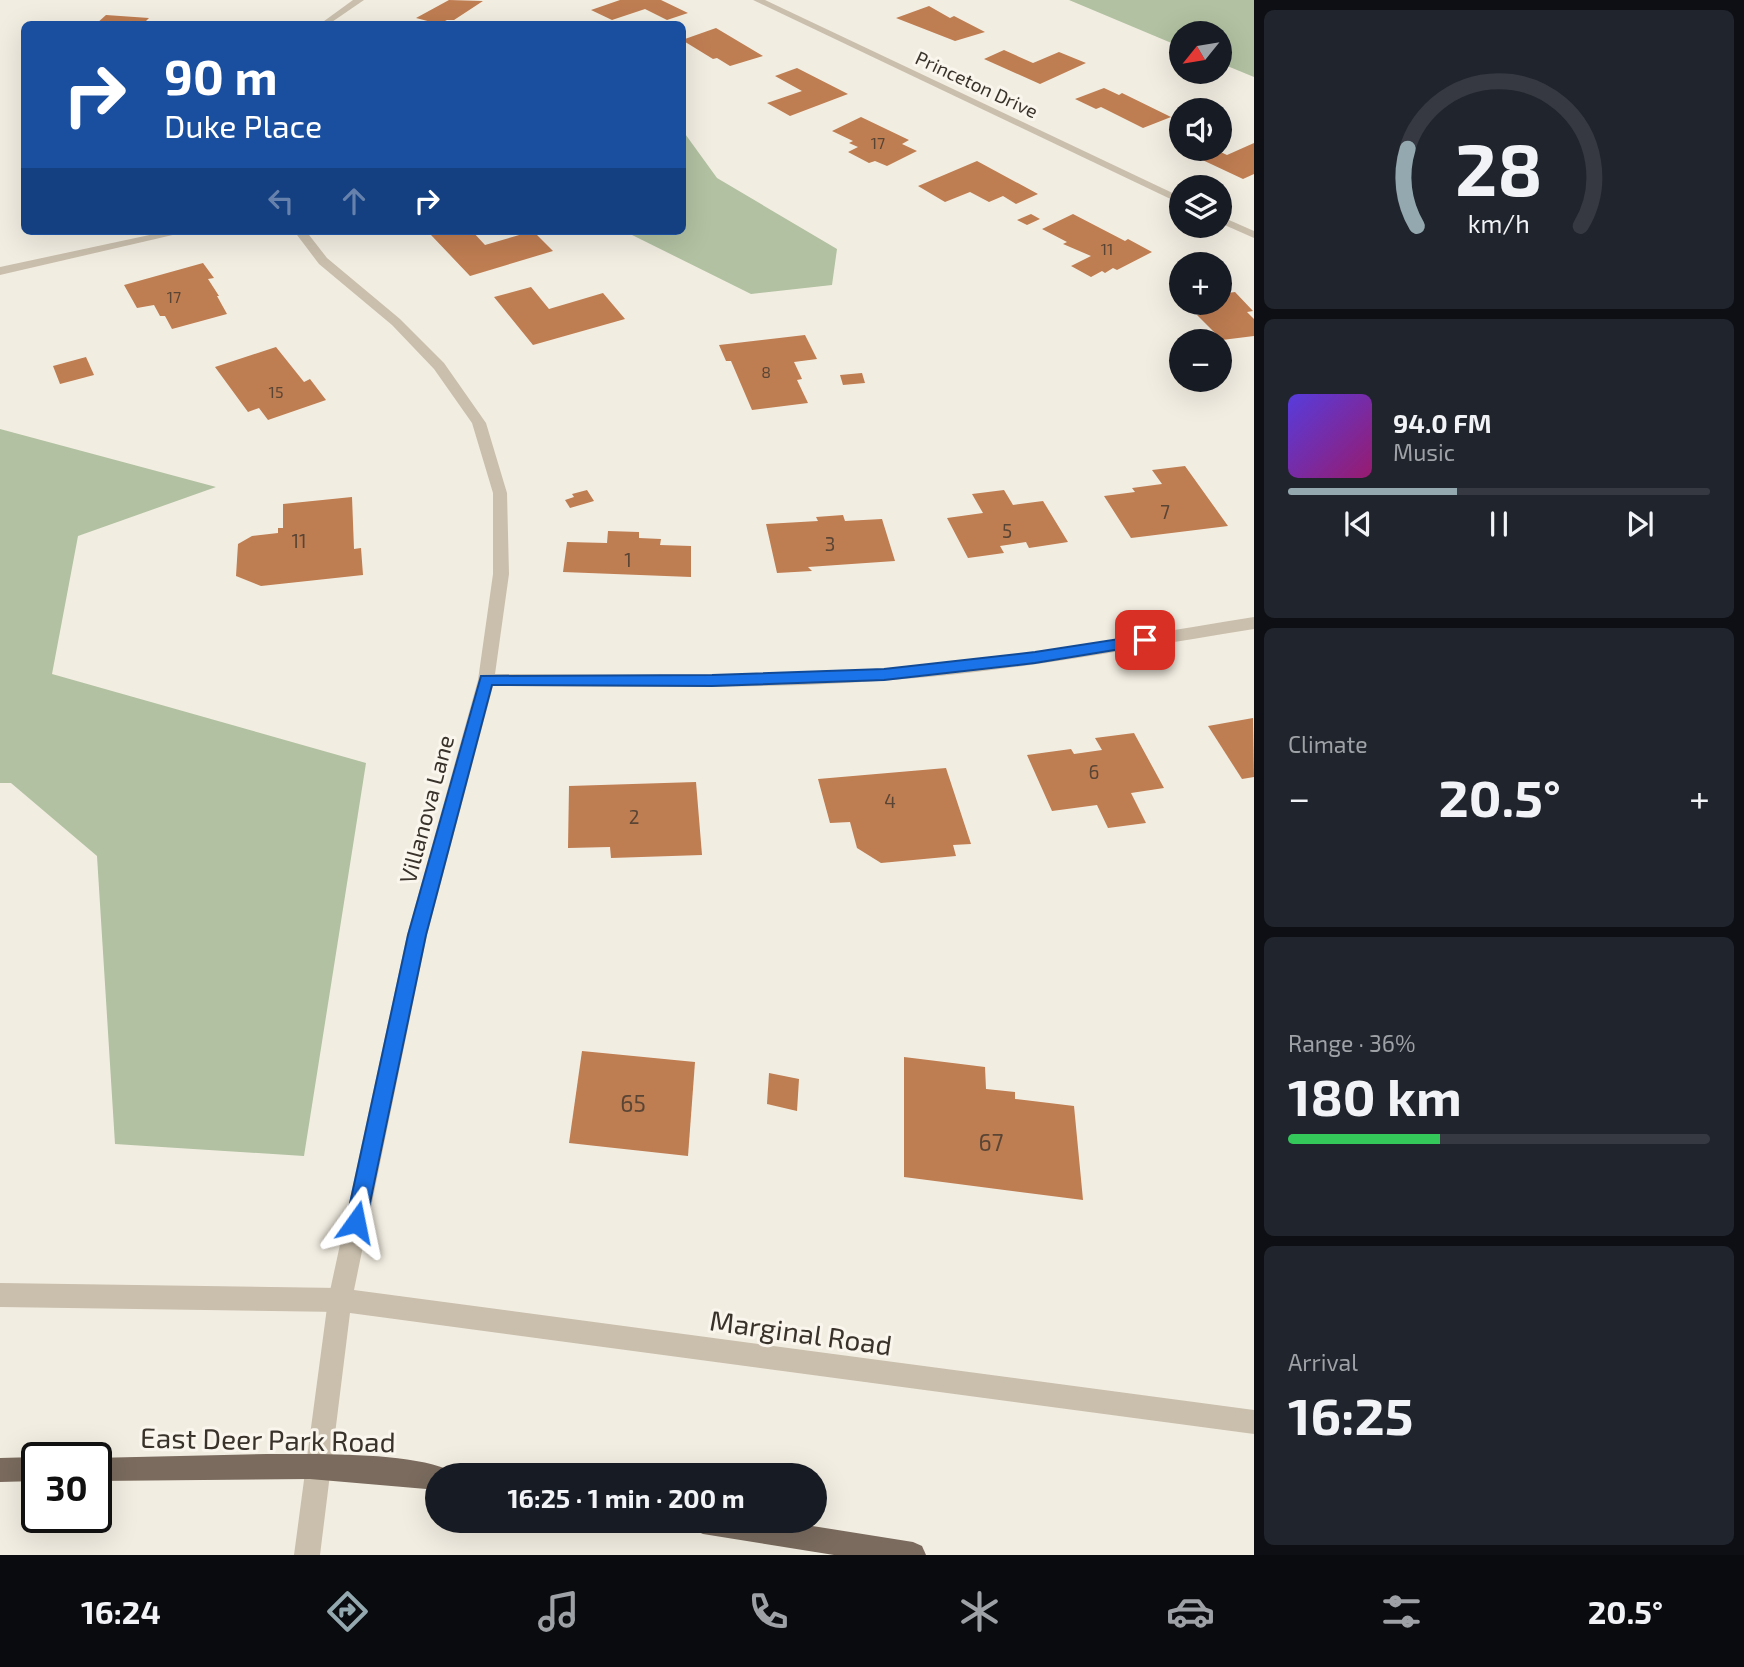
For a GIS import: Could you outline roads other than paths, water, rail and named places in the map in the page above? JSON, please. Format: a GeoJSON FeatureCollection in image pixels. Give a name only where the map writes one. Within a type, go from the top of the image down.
{"type":"FeatureCollection","features":[{"type":"Feature","properties":{"kind":"main road","name":"East Deer Park Road"},"geometry":{"type":"LineString","coordinates":[[112,1469],[318,1466],[390,1470],[425,1476]]}},
{"type":"Feature","properties":{"kind":"main road"},"geometry":{"type":"LineString","coordinates":[[0,1470],[21,1469]]}},
{"type":"Feature","properties":{"kind":"main road"},"geometry":{"type":"LineString","coordinates":[[777,1533],[913,1555]]}},
{"type":"Feature","properties":{"kind":"street"},"geometry":{"type":"LineString","coordinates":[[328,21],[359,0]]}},
{"type":"Feature","properties":{"kind":"street","name":"Princeton Drive"},"geometry":{"type":"LineString","coordinates":[[758,0],[1169,195]]}},
{"type":"Feature","properties":{"kind":"street"},"geometry":{"type":"LineString","coordinates":[[1232,225],[1254,236]]}},
{"type":"Feature","properties":{"kind":"street"},"geometry":{"type":"LineString","coordinates":[[0,271],[166,235]]}},
{"type":"Feature","properties":{"kind":"street","name":"Villanova Lane"},"geometry":{"type":"LineString","coordinates":[[303,235],[323,261],[396,322],[439,366],[480,423],[500,494],[501,573],[486,680],[417,935],[340,1300],[307,1555]]}},
{"type":"Feature","properties":{"kind":"street"},"geometry":{"type":"LineString","coordinates":[[486,680],[712,681],[884,675],[1035,658],[1254,623]]}},
{"type":"Feature","properties":{"kind":"street","name":"Marginal Road"},"geometry":{"type":"LineString","coordinates":[[0,1295],[340,1300],[1254,1422]]}}]}
